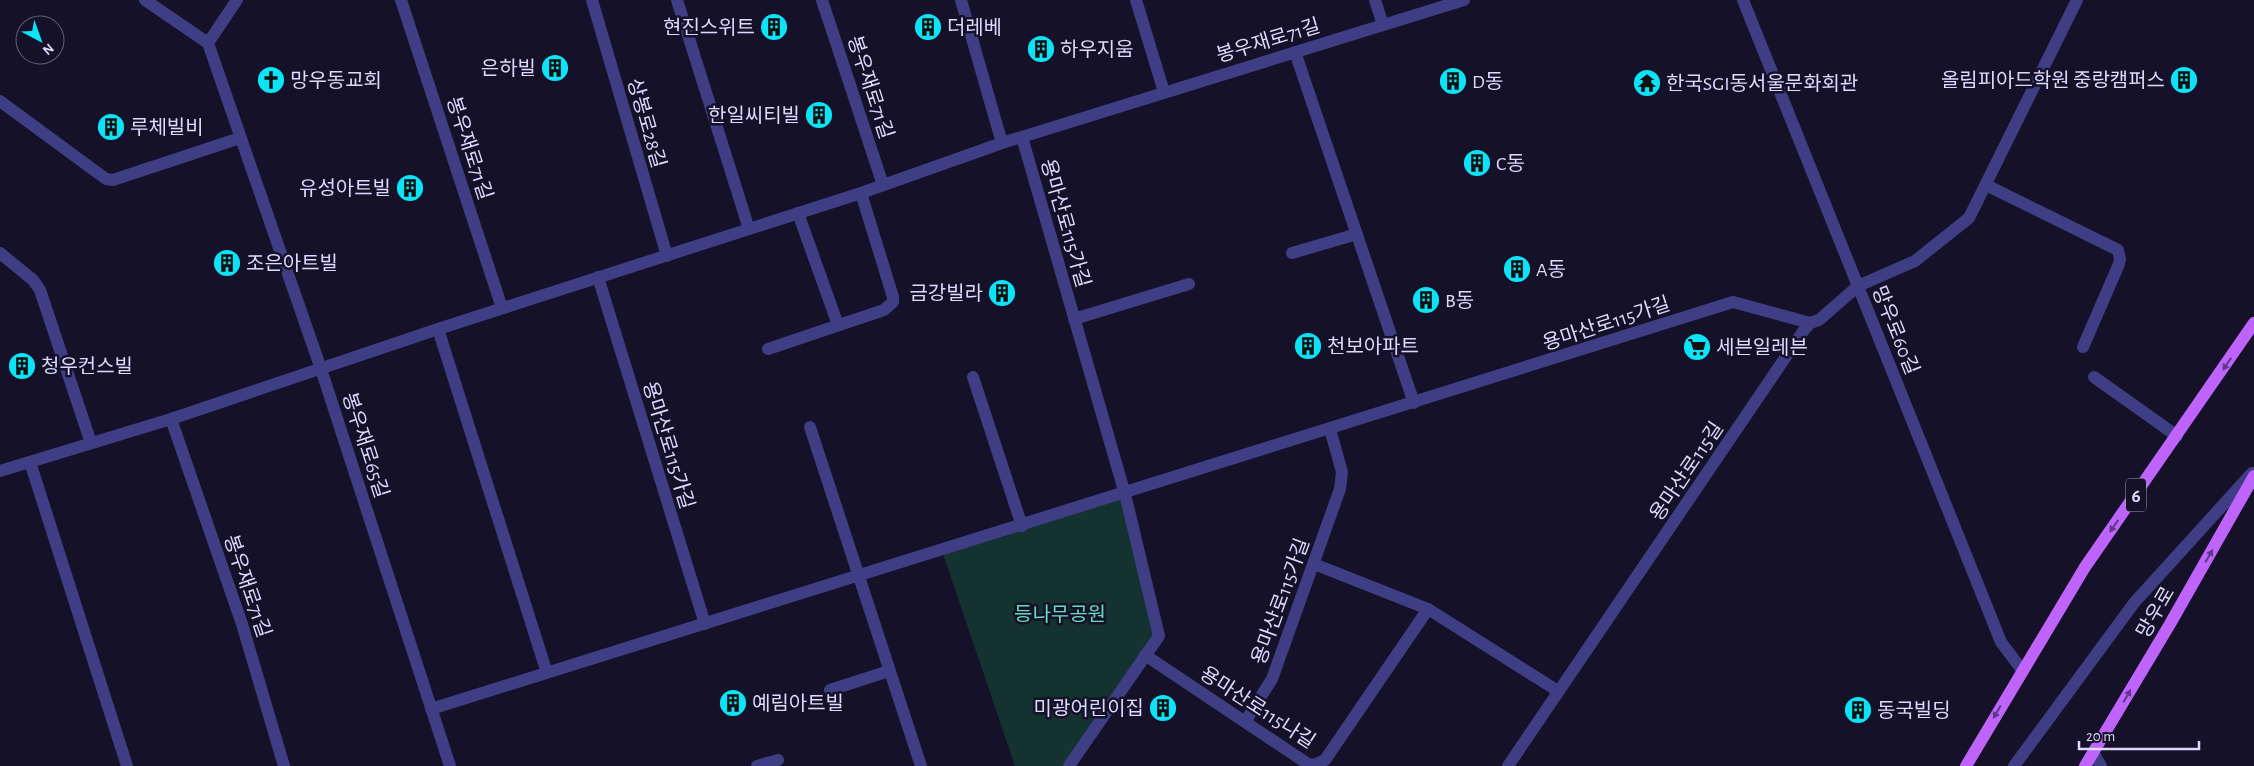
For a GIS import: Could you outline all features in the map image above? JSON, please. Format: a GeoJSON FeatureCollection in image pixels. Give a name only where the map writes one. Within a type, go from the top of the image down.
{"type":"FeatureCollection","features":[{"type":"Feature","properties":{"kind":"main road","name":"6"},"geometry":{"type":"LineString","coordinates":[[2022,670],[2085,567],[2254,323]]}},
{"type":"Feature","properties":{"kind":"main road","name":"망우로"},"geometry":{"type":"LineString","coordinates":[[2085,766],[2094,754],[2254,476]]}},
{"type":"Feature","properties":{"kind":"main road"},"geometry":{"type":"LineString","coordinates":[[1966,766],[2022,670]]}},
{"type":"Feature","properties":{"kind":"street"},"geometry":{"type":"LineString","coordinates":[[145,0],[208,43],[237,0]]}},
{"type":"Feature","properties":{"kind":"street","name":"봉우재로71길"},"geometry":{"type":"LineString","coordinates":[[401,0],[502,308]]}},
{"type":"Feature","properties":{"kind":"street","name":"상봉로28길"},"geometry":{"type":"LineString","coordinates":[[592,0],[667,256]]}},
{"type":"Feature","properties":{"kind":"street"},"geometry":{"type":"LineString","coordinates":[[677,0],[749,230]]}},
{"type":"Feature","properties":{"kind":"street","name":"봉우재로71길"},"geometry":{"type":"LineString","coordinates":[[822,0],[883,185]]}},
{"type":"Feature","properties":{"kind":"street"},"geometry":{"type":"LineString","coordinates":[[961,0],[1002,143]]}},
{"type":"Feature","properties":{"kind":"street"},"geometry":{"type":"LineString","coordinates":[[1136,0],[1164,92]]}},
{"type":"Feature","properties":{"kind":"street"},"geometry":{"type":"LineString","coordinates":[[1375,0],[1383,25]]}},
{"type":"Feature","properties":{"kind":"street","name":"봉우재로71길"},"geometry":{"type":"LineString","coordinates":[[0,471],[171,418],[502,308],[798,214],[1002,143],[1464,0]]}},
{"type":"Feature","properties":{"kind":"street","name":"망우로60길"},"geometry":{"type":"LineString","coordinates":[[1743,0],[2001,642],[2022,670]]}},
{"type":"Feature","properties":{"kind":"street","name":"용마산로115길"},"geometry":{"type":"LineString","coordinates":[[1508,766],[1810,323],[1819,320],[1858,286],[1915,261],[1938,245],[1969,218],[2077,0]]}},
{"type":"Feature","properties":{"kind":"street","name":"봉우재로65길"},"geometry":{"type":"LineString","coordinates":[[208,43],[321,369],[450,766]]}},
{"type":"Feature","properties":{"kind":"street"},"geometry":{"type":"LineString","coordinates":[[1295,52],[1414,403]]}},
{"type":"Feature","properties":{"kind":"street"},"geometry":{"type":"LineString","coordinates":[[0,101],[106,179],[113,180],[240,138]]}},
{"type":"Feature","properties":{"kind":"street","name":"용마산로115가길"},"geometry":{"type":"LineString","coordinates":[[1022,137],[1125,494]]}},
{"type":"Feature","properties":{"kind":"street"},"geometry":{"type":"LineString","coordinates":[[1986,185],[2118,250],[2119,264],[2083,347]]}},
{"type":"Feature","properties":{"kind":"street"},"geometry":{"type":"LineString","coordinates":[[768,349],[884,310],[892,302],[893,297],[861,193]]}},
{"type":"Feature","properties":{"kind":"street"},"geometry":{"type":"LineString","coordinates":[[798,214],[838,325]]}},
{"type":"Feature","properties":{"kind":"street"},"geometry":{"type":"LineString","coordinates":[[1292,253],[1356,234]]}},
{"type":"Feature","properties":{"kind":"street"},"geometry":{"type":"LineString","coordinates":[[0,253],[33,280],[40,290],[91,443]]}},
{"type":"Feature","properties":{"kind":"street","name":"용마산로115가길"},"geometry":{"type":"LineString","coordinates":[[598,277],[705,624]]}},
{"type":"Feature","properties":{"kind":"street","name":"용마산로115가길"},"geometry":{"type":"LineString","coordinates":[[1074,319],[1189,284]]}},
{"type":"Feature","properties":{"kind":"street","name":"용마산로115가길"},"geometry":{"type":"LineString","coordinates":[[431,710],[1733,302],[1810,323]]}},
{"type":"Feature","properties":{"kind":"street"},"geometry":{"type":"LineString","coordinates":[[438,329],[547,673]]}},
{"type":"Feature","properties":{"kind":"street"},"geometry":{"type":"LineString","coordinates":[[2094,377],[2177,436]]}},
{"type":"Feature","properties":{"kind":"street"},"geometry":{"type":"LineString","coordinates":[[973,378],[1022,526]]}},
{"type":"Feature","properties":{"kind":"street","name":"봉우재로71길"},"geometry":{"type":"LineString","coordinates":[[171,418],[242,624],[284,766]]}},
{"type":"Feature","properties":{"kind":"street"},"geometry":{"type":"LineString","coordinates":[[810,427],[921,766]]}},
{"type":"Feature","properties":{"kind":"street","name":"용마산로115가길"},"geometry":{"type":"LineString","coordinates":[[1245,722],[1272,679],[1340,489],[1342,472],[1330,429]]}},
{"type":"Feature","properties":{"kind":"street"},"geometry":{"type":"LineString","coordinates":[[30,462],[127,766]]}},
{"type":"Feature","properties":{"kind":"street"},"geometry":{"type":"LineString","coordinates":[[2014,766],[2134,603],[2254,471]]}},
{"type":"Feature","properties":{"kind":"street"},"geometry":{"type":"LineString","coordinates":[[1069,766],[1159,636],[1125,494]]}},
{"type":"Feature","properties":{"kind":"street"},"geometry":{"type":"LineString","coordinates":[[1314,564],[1428,609],[1558,691]]}},
{"type":"Feature","properties":{"kind":"street","name":"용마산로115나길"},"geometry":{"type":"LineString","coordinates":[[1145,655],[1308,764],[1314,765],[1325,760],[1428,609]]}},
{"type":"Feature","properties":{"kind":"street"},"geometry":{"type":"LineString","coordinates":[[830,690],[889,671]]}},
{"type":"Feature","properties":{"kind":"street"},"geometry":{"type":"LineString","coordinates":[[2094,754],[2101,766]]}},
{"type":"Feature","properties":{"kind":"street"},"geometry":{"type":"LineString","coordinates":[[757,766],[778,760]]}},
{"type":"Feature","properties":{"kind":"green space","name":"등나무공원"},"geometry":{"type":"Polygon","coordinates":[[[1125,494],[1159,636],[1069,766],[1015,766],[942,551],[1125,494]]]}},
{"type":"Feature","properties":{"kind":"place","name":"현진스위트"},"geometry":{"type":"Point","coordinates":[774,27]}},
{"type":"Feature","properties":{"kind":"place","name":"더레베"},"geometry":{"type":"Point","coordinates":[928,27]}},
{"type":"Feature","properties":{"kind":"place","name":"하우지움"},"geometry":{"type":"Point","coordinates":[1041,49]}},
{"type":"Feature","properties":{"kind":"place","name":"은하빌"},"geometry":{"type":"Point","coordinates":[555,68]}},
{"type":"Feature","properties":{"kind":"place","name":"망우동교회"},"geometry":{"type":"Point","coordinates":[271,80]}},
{"type":"Feature","properties":{"kind":"place","name":"올림피아드학원 중랑캠퍼스"},"geometry":{"type":"Point","coordinates":[2184,80]}},
{"type":"Feature","properties":{"kind":"place","name":"D동"},"geometry":{"type":"Point","coordinates":[1453,81]}},
{"type":"Feature","properties":{"kind":"place","name":"한국SGI동서울문화회관"},"geometry":{"type":"Point","coordinates":[1647,83]}},
{"type":"Feature","properties":{"kind":"place","name":"한일씨티빌"},"geometry":{"type":"Point","coordinates":[819,115]}},
{"type":"Feature","properties":{"kind":"place","name":"루체빌비"},"geometry":{"type":"Point","coordinates":[111,127]}},
{"type":"Feature","properties":{"kind":"place","name":"C동"},"geometry":{"type":"Point","coordinates":[1477,163]}},
{"type":"Feature","properties":{"kind":"place","name":"유성아트빌"},"geometry":{"type":"Point","coordinates":[410,188]}},
{"type":"Feature","properties":{"kind":"place","name":"조은아트빌"},"geometry":{"type":"Point","coordinates":[227,263]}},
{"type":"Feature","properties":{"kind":"place","name":"A동"},"geometry":{"type":"Point","coordinates":[1517,269]}},
{"type":"Feature","properties":{"kind":"place","name":"금강빌라"},"geometry":{"type":"Point","coordinates":[1002,293]}},
{"type":"Feature","properties":{"kind":"place","name":"B동"},"geometry":{"type":"Point","coordinates":[1426,300]}},
{"type":"Feature","properties":{"kind":"place","name":"천보아파트"},"geometry":{"type":"Point","coordinates":[1308,346]}},
{"type":"Feature","properties":{"kind":"place","name":"세븐일레븐"},"geometry":{"type":"Point","coordinates":[1697,347]}},
{"type":"Feature","properties":{"kind":"place","name":"청우컨스빌"},"geometry":{"type":"Point","coordinates":[22,366]}},
{"type":"Feature","properties":{"kind":"place","name":"예림아트빌"},"geometry":{"type":"Point","coordinates":[733,703]}},
{"type":"Feature","properties":{"kind":"place","name":"미광어린이집"},"geometry":{"type":"Point","coordinates":[1163,708]}},
{"type":"Feature","properties":{"kind":"place","name":"동국빌딩"},"geometry":{"type":"Point","coordinates":[1858,710]}}]}
